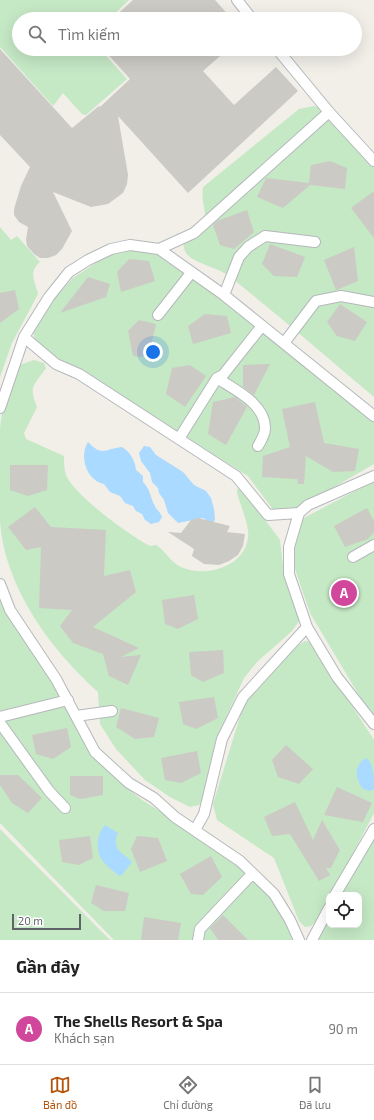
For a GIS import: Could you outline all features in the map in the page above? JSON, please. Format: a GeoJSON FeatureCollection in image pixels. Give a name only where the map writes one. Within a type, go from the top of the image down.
{"type":"FeatureCollection","features":[{"type":"Feature","properties":{"kind":"lane"},"geometry":{"type":"LineString","coordinates":[[237,0],[246,12]]}},
{"type":"Feature","properties":{"kind":"lane"},"geometry":{"type":"LineString","coordinates":[[283,56],[329,112],[374,161]]}},
{"type":"Feature","properties":{"kind":"lane"},"geometry":{"type":"LineString","coordinates":[[159,249],[194,233],[329,112]]}},
{"type":"Feature","properties":{"kind":"lane"},"geometry":{"type":"LineString","coordinates":[[224,296],[239,257],[248,247],[265,236],[315,242]]}},
{"type":"Feature","properties":{"kind":"lane"},"geometry":{"type":"LineString","coordinates":[[0,408],[24,337],[49,297],[69,272],[81,264],[110,248],[130,245],[159,249],[224,296],[374,416]]}},
{"type":"Feature","properties":{"kind":"lane"},"geometry":{"type":"LineString","coordinates":[[158,315],[191,273]]}},
{"type":"Feature","properties":{"kind":"lane"},"geometry":{"type":"LineString","coordinates":[[284,343],[316,301],[341,296],[374,302]]}},
{"type":"Feature","properties":{"kind":"lane"},"geometry":{"type":"LineString","coordinates":[[180,437],[217,378],[223,375],[261,327]]}},
{"type":"Feature","properties":{"kind":"lane"},"geometry":{"type":"LineString","coordinates":[[24,337],[56,364],[79,374],[236,476],[268,515],[299,513]]}},
{"type":"Feature","properties":{"kind":"lane"},"geometry":{"type":"LineString","coordinates":[[217,378],[254,404],[263,415],[265,430],[258,446]]}},
{"type":"Feature","properties":{"kind":"lane"},"geometry":{"type":"LineString","coordinates":[[374,476],[308,505],[299,513],[289,547],[290,574],[307,627],[337,677],[374,724]]}},
{"type":"Feature","properties":{"kind":"lane"},"geometry":{"type":"LineString","coordinates":[[353,557],[374,545]]}},
{"type":"Feature","properties":{"kind":"lane"},"geometry":{"type":"LineString","coordinates":[[0,584],[10,610],[68,700],[95,752],[129,784],[154,798],[175,817],[240,861],[274,894],[290,920],[299,940]]}},
{"type":"Feature","properties":{"kind":"lane"},"geometry":{"type":"LineString","coordinates":[[195,830],[204,814],[222,739],[243,697],[307,627]]}},
{"type":"Feature","properties":{"kind":"lane"},"geometry":{"type":"LineString","coordinates":[[0,717],[68,700]]}},
{"type":"Feature","properties":{"kind":"lane"},"geometry":{"type":"LineString","coordinates":[[76,716],[112,711]]}},
{"type":"Feature","properties":{"kind":"lane"},"geometry":{"type":"LineString","coordinates":[[0,723],[49,791],[65,808]]}},
{"type":"Feature","properties":{"kind":"lane"},"geometry":{"type":"LineString","coordinates":[[337,892],[374,828]]}},
{"type":"Feature","properties":{"kind":"lane"},"geometry":{"type":"LineString","coordinates":[[198,940],[200,929],[252,874]]}},
{"type":"Feature","properties":{"kind":"lane"},"geometry":{"type":"LineString","coordinates":[[312,940],[326,914]]}},
{"type":"Feature","properties":{"kind":"green space"},"geometry":{"type":"Polygon","coordinates":[[[0,0],[129,0],[116,12],[12,12],[12,56],[106,56],[127,79],[86,115],[82,114],[63,93],[53,106],[0,47],[0,0]]]}},
{"type":"Feature","properties":{"kind":"green space"},"geometry":{"type":"Polygon","coordinates":[[[314,106],[324,108],[374,164],[374,397],[229,276],[192,259],[185,251],[185,235],[191,227],[205,218],[202,195],[203,187],[299,109],[314,106]]]}},
{"type":"Feature","properties":{"kind":"green space"},"geometry":{"type":"Polygon","coordinates":[[[0,227],[11,240],[17,236],[40,262],[34,269],[33,273],[38,294],[12,343],[0,377],[0,227]]]}},
{"type":"Feature","properties":{"kind":"green space"},"geometry":{"type":"Polygon","coordinates":[[[136,248],[158,252],[223,297],[374,418],[374,464],[298,508],[274,511],[248,476],[115,392],[41,348],[35,341],[33,331],[54,299],[73,278],[108,255],[136,248]]]}},
{"type":"Feature","properties":{"kind":"green space"},"geometry":{"type":"Polygon","coordinates":[[[34,360],[44,363],[46,368],[34,386],[33,394],[37,407],[24,433],[26,439],[64,456],[65,473],[71,484],[91,504],[129,533],[150,546],[156,545],[181,567],[201,571],[222,568],[232,563],[239,556],[245,548],[248,538],[246,522],[237,493],[237,489],[242,489],[280,540],[283,566],[298,612],[299,621],[292,631],[257,662],[244,678],[218,735],[204,798],[199,805],[190,807],[170,797],[145,780],[116,749],[100,724],[98,692],[64,657],[33,616],[21,594],[11,570],[4,547],[0,522],[0,430],[6,398],[17,366],[34,360]]]}},
{"type":"Feature","properties":{"kind":"green space"},"geometry":{"type":"Polygon","coordinates":[[[374,481],[374,715],[363,702],[310,613],[293,563],[295,535],[302,519],[374,481]]]}},
{"type":"Feature","properties":{"kind":"green space"},"geometry":{"type":"Polygon","coordinates":[[[0,588],[105,768],[141,799],[213,844],[259,881],[276,900],[297,940],[114,940],[0,823],[0,588]]]}},
{"type":"Feature","properties":{"kind":"green space"},"geometry":{"type":"Polygon","coordinates":[[[305,641],[311,642],[374,740],[374,813],[333,892],[326,892],[326,902],[318,919],[311,926],[305,927],[299,921],[274,858],[217,820],[213,804],[246,697],[297,646],[305,641]]]}},
{"type":"Feature","properties":{"kind":"green space"},"geometry":{"type":"Polygon","coordinates":[[[0,829],[110,940],[0,940],[0,829]]]}},
{"type":"Feature","properties":{"kind":"green space"},"geometry":{"type":"Polygon","coordinates":[[[374,835],[374,940],[318,940],[326,925],[326,928],[362,928],[362,892],[343,892],[374,835]]]}},
{"type":"Feature","properties":{"kind":"water"},"geometry":{"type":"Polygon","coordinates":[[[88,442],[100,451],[122,447],[130,454],[135,463],[136,470],[143,476],[143,482],[148,488],[153,503],[162,517],[159,522],[151,524],[145,520],[142,514],[136,511],[133,506],[125,503],[120,496],[110,492],[104,484],[93,478],[86,467],[84,460],[85,448],[88,442]]]}},
{"type":"Feature","properties":{"kind":"water"},"geometry":{"type":"Polygon","coordinates":[[[144,446],[150,447],[156,455],[183,472],[194,485],[206,491],[211,498],[214,509],[215,519],[213,524],[203,518],[178,523],[168,513],[158,488],[152,482],[150,473],[141,461],[139,453],[144,446]]]}},
{"type":"Feature","properties":{"kind":"water"},"geometry":{"type":"Polygon","coordinates":[[[366,758],[371,763],[374,776],[374,789],[370,791],[363,789],[357,776],[357,768],[366,758]]]}},
{"type":"Feature","properties":{"kind":"water"},"geometry":{"type":"Polygon","coordinates":[[[105,825],[118,833],[116,839],[117,847],[121,853],[132,862],[122,875],[119,876],[104,862],[98,851],[100,832],[105,825]]]}},
{"type":"Feature","properties":{"kind":"building"},"geometry":{"type":"Polygon","coordinates":[[[133,0],[215,0],[226,12],[120,12],[133,0]]]}},
{"type":"Feature","properties":{"kind":"building"},"geometry":{"type":"Polygon","coordinates":[[[0,49],[72,128],[99,106],[100,107],[130,79],[109,56],[220,56],[203,71],[234,105],[276,67],[298,91],[188,193],[118,116],[128,175],[127,184],[123,193],[108,204],[91,207],[53,192],[72,231],[62,249],[56,255],[48,258],[40,258],[27,246],[26,240],[28,227],[19,222],[14,215],[14,209],[21,186],[30,167],[0,135],[0,49]]]}},
{"type":"Feature","properties":{"kind":"building"},"geometry":{"type":"Polygon","coordinates":[[[330,161],[347,168],[345,189],[310,185],[283,208],[257,197],[266,178],[309,183],[311,165],[330,161]]]}},
{"type":"Feature","properties":{"kind":"building"},"geometry":{"type":"Polygon","coordinates":[[[374,191],[374,238],[351,208],[374,191]]]}},
{"type":"Feature","properties":{"kind":"building"},"geometry":{"type":"Polygon","coordinates":[[[247,210],[254,232],[234,249],[220,245],[213,225],[217,221],[247,210]]]}},
{"type":"Feature","properties":{"kind":"building"},"geometry":{"type":"Polygon","coordinates":[[[270,244],[305,257],[297,277],[274,276],[262,264],[270,244]]]}},
{"type":"Feature","properties":{"kind":"building"},"geometry":{"type":"Polygon","coordinates":[[[354,247],[358,281],[336,290],[324,260],[354,247]]]}},
{"type":"Feature","properties":{"kind":"building"},"geometry":{"type":"Polygon","coordinates":[[[129,259],[149,261],[155,281],[121,292],[117,272],[129,259]]]}},
{"type":"Feature","properties":{"kind":"building"},"geometry":{"type":"Polygon","coordinates":[[[88,277],[110,284],[106,297],[60,313],[88,277]]]}},
{"type":"Feature","properties":{"kind":"building"},"geometry":{"type":"Polygon","coordinates":[[[15,290],[19,309],[0,323],[0,293],[15,290]]]}},
{"type":"Feature","properties":{"kind":"building"},"geometry":{"type":"Polygon","coordinates":[[[340,304],[367,322],[355,341],[337,336],[327,322],[340,304]]]}},
{"type":"Feature","properties":{"kind":"building"},"geometry":{"type":"Polygon","coordinates":[[[205,314],[227,316],[231,333],[193,344],[188,326],[205,314]]]}},
{"type":"Feature","properties":{"kind":"building"},"geometry":{"type":"Polygon","coordinates":[[[139,320],[156,324],[149,355],[140,357],[133,356],[128,331],[139,320]]]}},
{"type":"Feature","properties":{"kind":"building"},"geometry":{"type":"Polygon","coordinates":[[[270,364],[254,395],[243,387],[243,365],[270,364]]]}},
{"type":"Feature","properties":{"kind":"building"},"geometry":{"type":"Polygon","coordinates":[[[190,365],[206,376],[185,407],[166,394],[172,368],[190,365]]]}},
{"type":"Feature","properties":{"kind":"building"},"geometry":{"type":"Polygon","coordinates":[[[235,397],[247,407],[226,445],[208,434],[213,402],[235,397]]]}},
{"type":"Feature","properties":{"kind":"building"},"geometry":{"type":"Polygon","coordinates":[[[315,402],[324,443],[359,449],[355,471],[333,472],[306,456],[304,484],[298,484],[297,479],[262,477],[263,456],[290,447],[282,409],[315,402]]]}},
{"type":"Feature","properties":{"kind":"building"},"geometry":{"type":"Polygon","coordinates":[[[10,465],[48,465],[47,490],[28,496],[10,490],[10,465]]]}},
{"type":"Feature","properties":{"kind":"building"},"geometry":{"type":"Polygon","coordinates":[[[35,507],[51,527],[106,530],[104,576],[130,570],[136,592],[93,627],[139,648],[121,657],[141,655],[128,685],[109,676],[103,654],[73,643],[60,626],[72,610],[39,608],[41,547],[26,550],[8,527],[35,507]]]}},
{"type":"Feature","properties":{"kind":"building"},"geometry":{"type":"Polygon","coordinates":[[[367,508],[374,521],[374,532],[368,539],[345,547],[334,526],[367,508]]]}},
{"type":"Feature","properties":{"kind":"building"},"geometry":{"type":"Polygon","coordinates":[[[198,518],[230,526],[227,532],[245,534],[243,546],[238,555],[219,565],[204,564],[192,556],[194,549],[168,532],[181,533],[191,520],[198,518]]]}},
{"type":"Feature","properties":{"kind":"building"},"geometry":{"type":"Polygon","coordinates":[[[194,595],[198,619],[178,629],[165,624],[162,600],[194,595]]]}},
{"type":"Feature","properties":{"kind":"building"},"geometry":{"type":"Polygon","coordinates":[[[223,650],[224,673],[203,682],[191,675],[189,652],[223,650]]]}},
{"type":"Feature","properties":{"kind":"building"},"geometry":{"type":"Polygon","coordinates":[[[214,697],[218,718],[196,729],[183,724],[179,702],[214,697]]]}},
{"type":"Feature","properties":{"kind":"building"},"geometry":{"type":"Polygon","coordinates":[[[121,708],[159,718],[154,737],[135,739],[116,727],[121,708]]]}},
{"type":"Feature","properties":{"kind":"building"},"geometry":{"type":"Polygon","coordinates":[[[67,728],[71,747],[53,759],[36,754],[32,735],[67,728]]]}},
{"type":"Feature","properties":{"kind":"building"},"geometry":{"type":"Polygon","coordinates":[[[286,745],[313,769],[299,784],[278,777],[272,760],[286,745]]]}},
{"type":"Feature","properties":{"kind":"building"},"geometry":{"type":"Polygon","coordinates":[[[197,751],[201,773],[181,783],[165,780],[161,758],[197,751]]]}},
{"type":"Feature","properties":{"kind":"building"},"geometry":{"type":"Polygon","coordinates":[[[0,775],[18,775],[42,798],[28,813],[12,803],[0,785],[0,775]]]}},
{"type":"Feature","properties":{"kind":"building"},"geometry":{"type":"Polygon","coordinates":[[[70,776],[103,776],[103,795],[80,799],[70,795],[70,776]]]}},
{"type":"Feature","properties":{"kind":"building"},"geometry":{"type":"Polygon","coordinates":[[[337,787],[372,803],[363,822],[324,815],[337,787]]]}},
{"type":"Feature","properties":{"kind":"building"},"geometry":{"type":"Polygon","coordinates":[[[295,802],[313,840],[322,820],[340,850],[331,868],[326,868],[330,875],[319,881],[290,834],[272,836],[264,817],[295,802]]]}},
{"type":"Feature","properties":{"kind":"building"},"geometry":{"type":"Polygon","coordinates":[[[90,836],[93,858],[79,865],[62,862],[59,840],[90,836]]]}},
{"type":"Feature","properties":{"kind":"building"},"geometry":{"type":"Polygon","coordinates":[[[137,836],[158,838],[167,861],[140,872],[131,849],[137,836]]]}},
{"type":"Feature","properties":{"kind":"building"},"geometry":{"type":"Polygon","coordinates":[[[211,856],[222,877],[203,895],[191,894],[180,874],[211,856]]]}},
{"type":"Feature","properties":{"kind":"building"},"geometry":{"type":"Polygon","coordinates":[[[96,885],[129,893],[125,911],[104,911],[91,903],[96,885]]]}},
{"type":"Feature","properties":{"kind":"building"},"geometry":{"type":"Polygon","coordinates":[[[223,915],[248,940],[218,940],[210,928],[223,915]]]}},
{"type":"Feature","properties":{"kind":"building"},"geometry":{"type":"Polygon","coordinates":[[[144,917],[181,923],[178,940],[141,940],[144,917]]]}},
{"type":"Feature","properties":{"kind":"place","name":"The Shells Resort & Spa"},"geometry":{"type":"Point","coordinates":[344,593]}}]}
